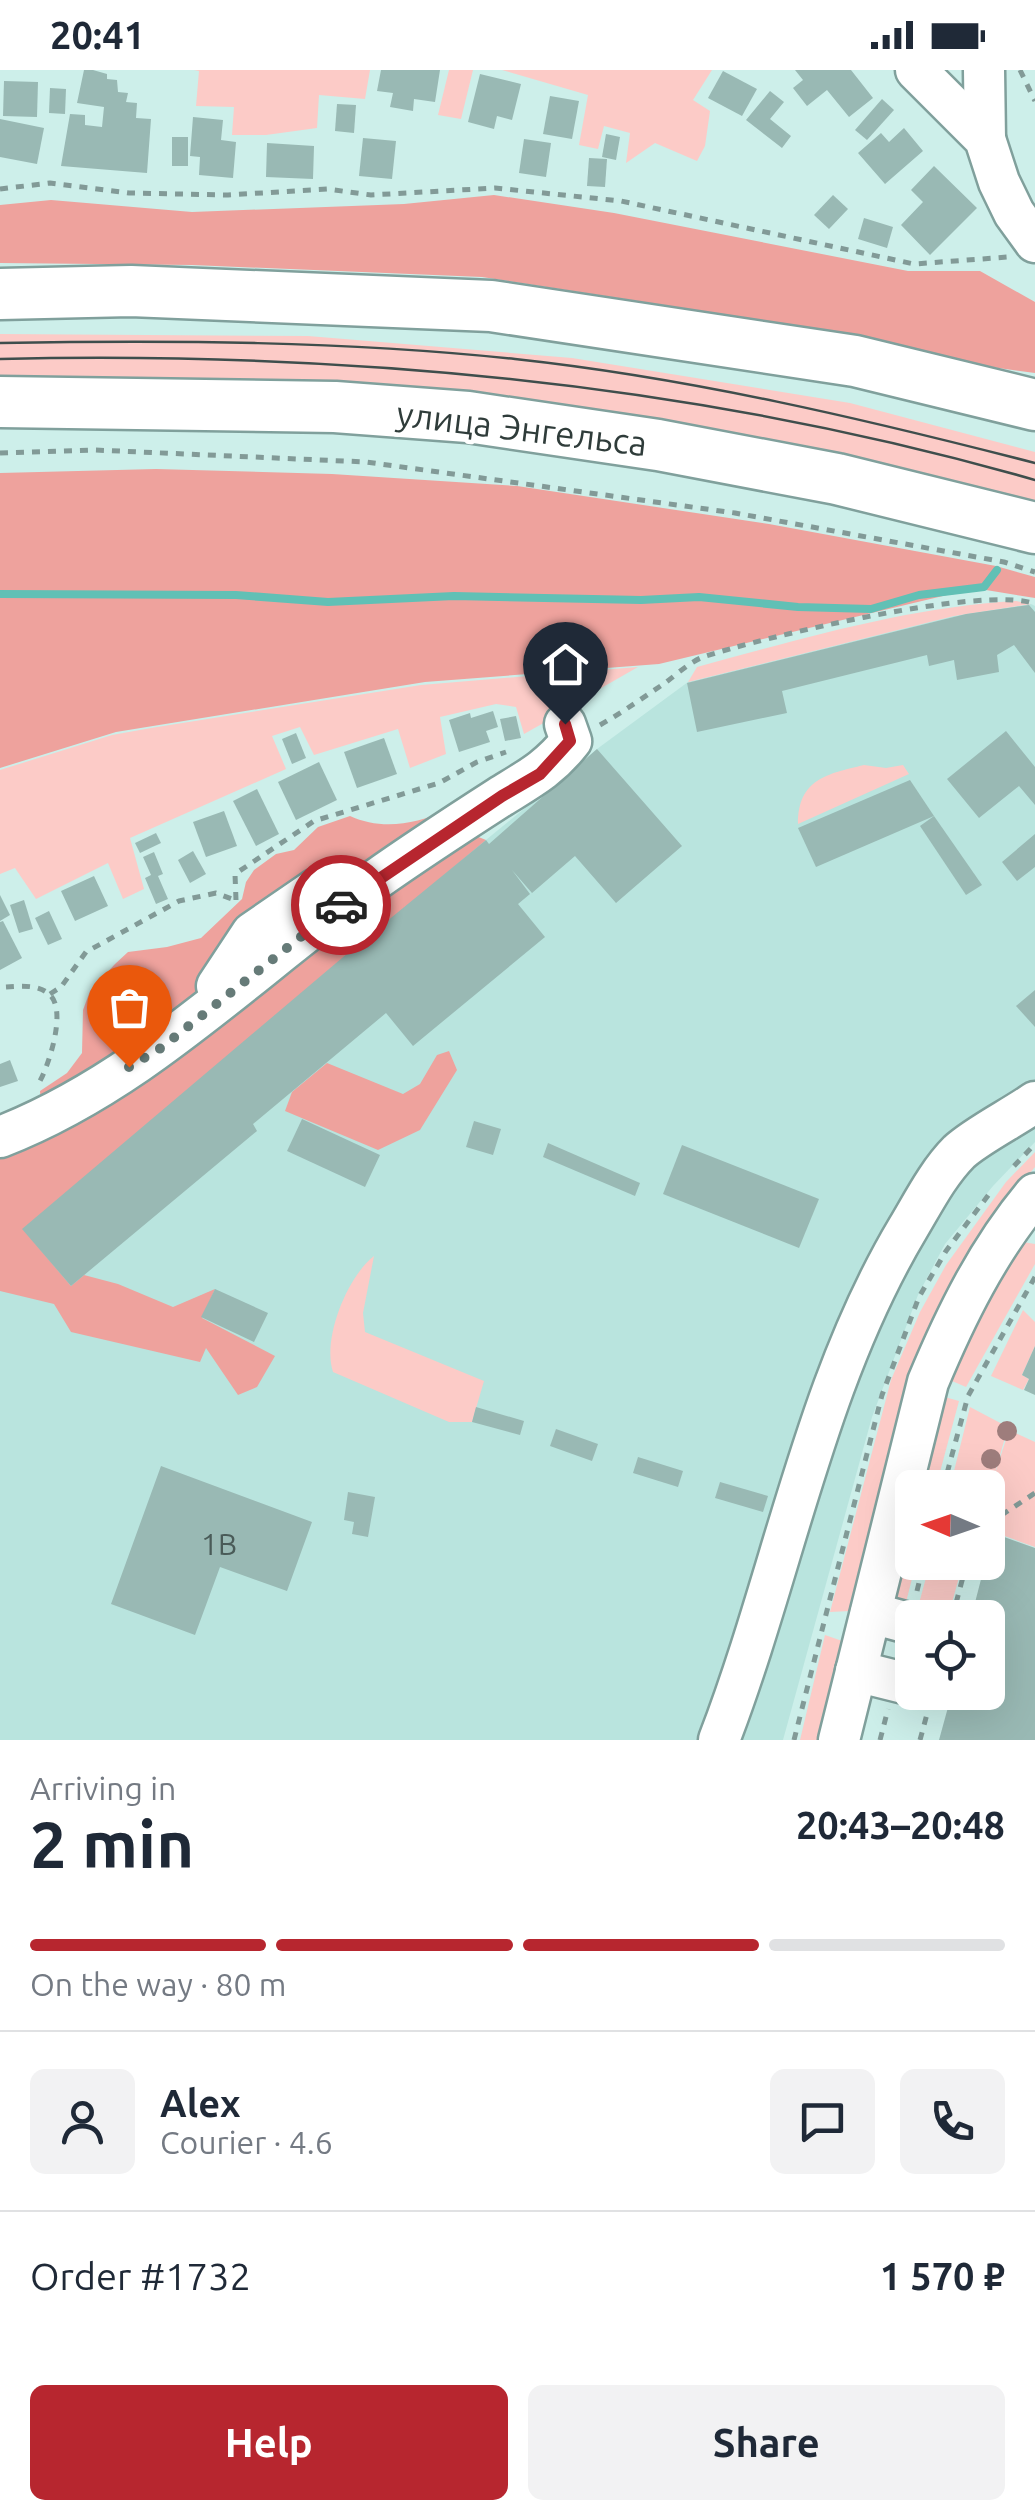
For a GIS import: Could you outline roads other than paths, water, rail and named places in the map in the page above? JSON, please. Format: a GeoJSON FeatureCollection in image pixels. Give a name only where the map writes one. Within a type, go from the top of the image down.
{"type":"FeatureCollection","features":[{"type":"Feature","properties":{"kind":"main road"},"geometry":{"type":"LineString","coordinates":[[0,294],[131,290],[491,306],[855,361],[1035,405]]}},
{"type":"Feature","properties":{"kind":"main road","name":"улица Энгельса"},"geometry":{"type":"LineString","coordinates":[[0,402],[335,407],[468,417],[658,444],[837,479],[1035,528]]}},
{"type":"Feature","properties":{"kind":"street"},"geometry":{"type":"LineString","coordinates":[[916,70],[985,139]]}},
{"type":"Feature","properties":{"kind":"street"},"geometry":{"type":"LineString","coordinates":[[984,70],[985,139],[1025,248]]}},
{"type":"Feature","properties":{"kind":"street"},"geometry":{"type":"LineString","coordinates":[[0,1137],[31,1126],[161,1048],[311,926],[540,774],[568,732]]}},
{"type":"Feature","properties":{"kind":"street"},"geometry":{"type":"LineString","coordinates":[[189,1026],[252,933],[316,889],[344,887],[350,898]]}},
{"type":"Feature","properties":{"kind":"street"},"geometry":{"type":"LineString","coordinates":[[718,1740],[739,1686],[826,1410],[878,1278],[959,1152],[1035,1102]]}},
{"type":"Feature","properties":{"kind":"street"},"geometry":{"type":"LineString","coordinates":[[840,1740],[928,1382],[982,1270],[1028,1215]]}},
{"type":"Feature","properties":{"kind":"street"},"geometry":{"type":"LineString","coordinates":[[871,1614],[895,1620]]}},
{"type":"Feature","properties":{"kind":"street"},"geometry":{"type":"LineString","coordinates":[[856,1671],[895,1681]]}},
{"type":"Feature","properties":{"kind":"waterway"},"geometry":{"type":"LineString","coordinates":[[0,594],[236,595],[328,602],[454,596],[641,600],[699,597],[798,607],[871,609],[919,595],[984,587],[997,570]]}},
{"type":"Feature","properties":{"kind":"tram line"},"geometry":{"type":"LineString","coordinates":[[0,343],[258,343],[387,348],[515,359],[646,377],[777,402],[1035,463]]}},
{"type":"Feature","properties":{"kind":"tram line"},"geometry":{"type":"LineString","coordinates":[[0,359],[262,361],[522,380],[780,419],[1035,480]]}}]}
